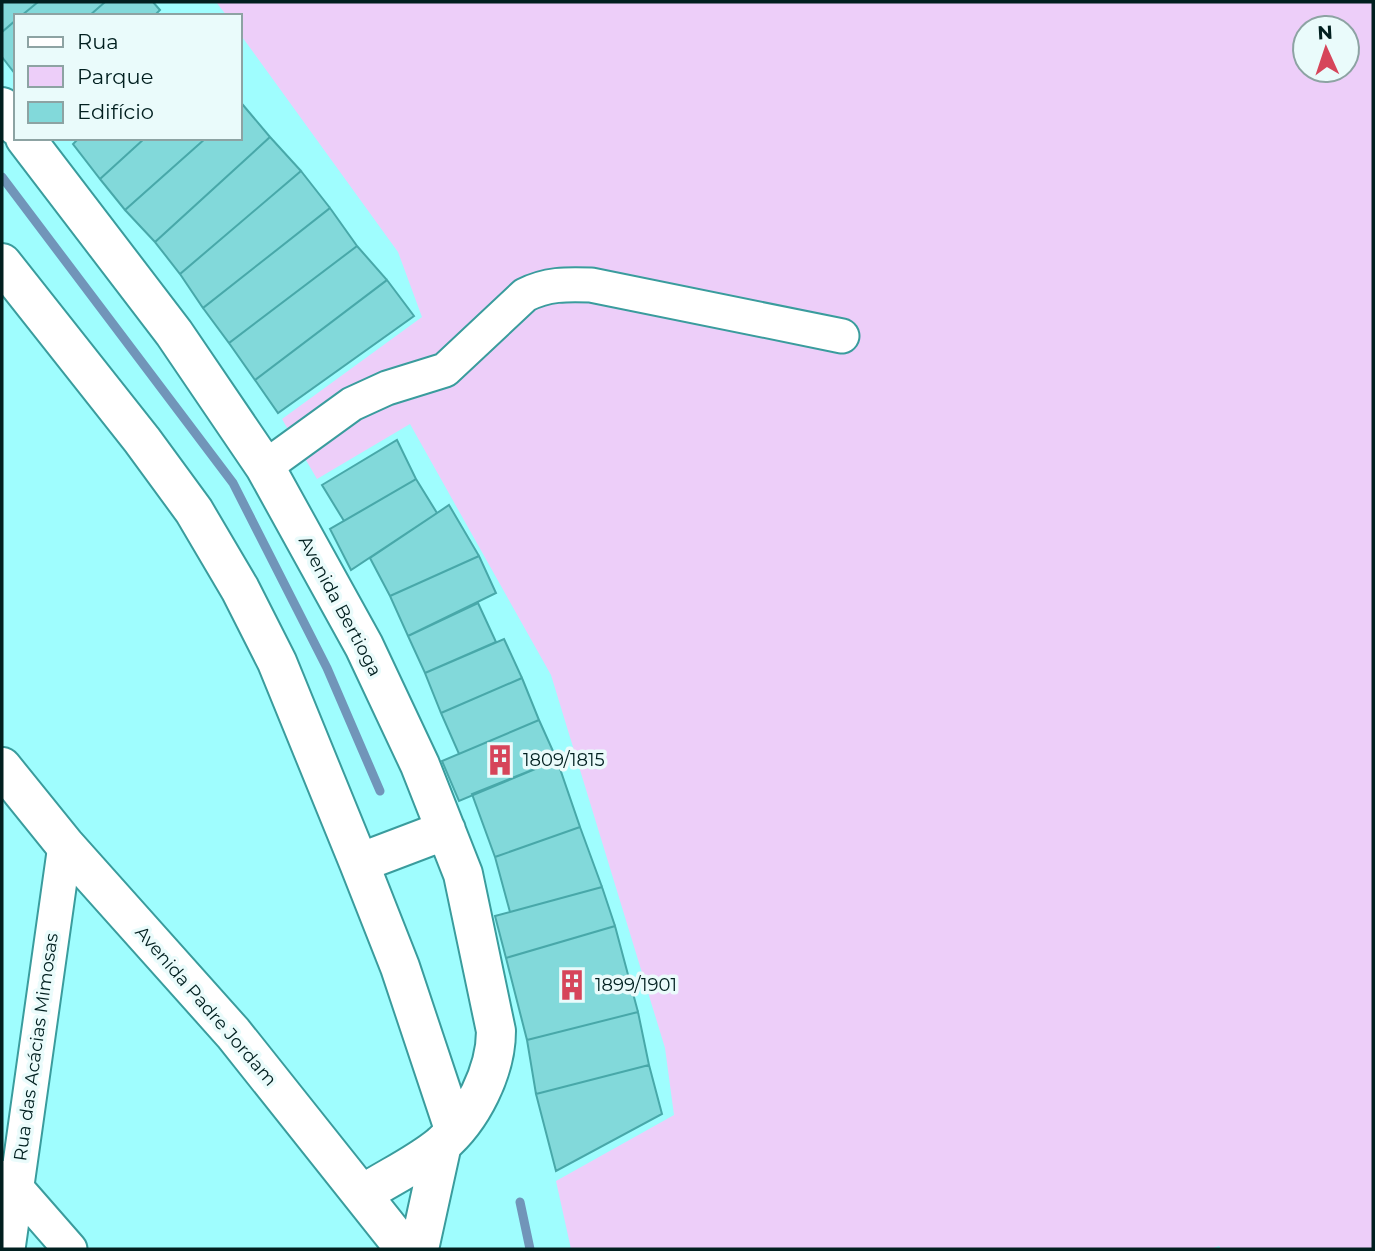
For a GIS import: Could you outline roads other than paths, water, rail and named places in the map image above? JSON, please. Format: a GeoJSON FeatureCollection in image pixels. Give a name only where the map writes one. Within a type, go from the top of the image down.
{"type":"FeatureCollection","features":[{"type":"Feature","properties":{"kind":"street"},"geometry":{"type":"LineString","coordinates":[[2,107],[14,123]]}},
{"type":"Feature","properties":{"kind":"street","name":"Avenida Bertioga"},"geometry":{"type":"LineString","coordinates":[[27,140],[174,333],[265,467],[364,646],[421,765],[463,874],[496,1031],[496,1050],[490,1074],[474,1104],[448,1137],[363,1194]]}},
{"type":"Feature","properties":{"kind":"street"},"geometry":{"type":"LineString","coordinates":[[2,263],[142,440],[194,511],[234,578],[277,662],[400,967],[448,1137],[419,1249]]}},
{"type":"Feature","properties":{"kind":"street"},"geometry":{"type":"LineString","coordinates":[[265,467],[352,404],[387,388],[445,370],[525,295],[541,287],[591,285],[842,336]]}},
{"type":"Feature","properties":{"kind":"street","name":"Avenida Padre Jordam"},"geometry":{"type":"LineString","coordinates":[[2,767],[65,845],[233,1033],[405,1249]]}},
{"type":"Feature","properties":{"kind":"street"},"geometry":{"type":"LineString","coordinates":[[359,863],[446,830]]}},
{"type":"Feature","properties":{"kind":"street","name":"Rua das Acácias Mimosas"},"geometry":{"type":"LineString","coordinates":[[8,1249],[9,1180],[65,845]]}},
{"type":"Feature","properties":{"kind":"street"},"geometry":{"type":"LineString","coordinates":[[9,1180],[70,1249]]}},
{"type":"Feature","properties":{"kind":"waterway"},"geometry":{"type":"LineString","coordinates":[[2,177],[233,483],[327,668],[380,791]]}},
{"type":"Feature","properties":{"kind":"waterway"},"geometry":{"type":"LineString","coordinates":[[520,1202],[530,1249]]}},
{"type":"Feature","properties":{"kind":"place","name":"1809/1815"},"geometry":{"type":"Point","coordinates":[500,760]}},
{"type":"Feature","properties":{"kind":"place","name":"1899/1901"},"geometry":{"type":"Point","coordinates":[572,985]}}]}
